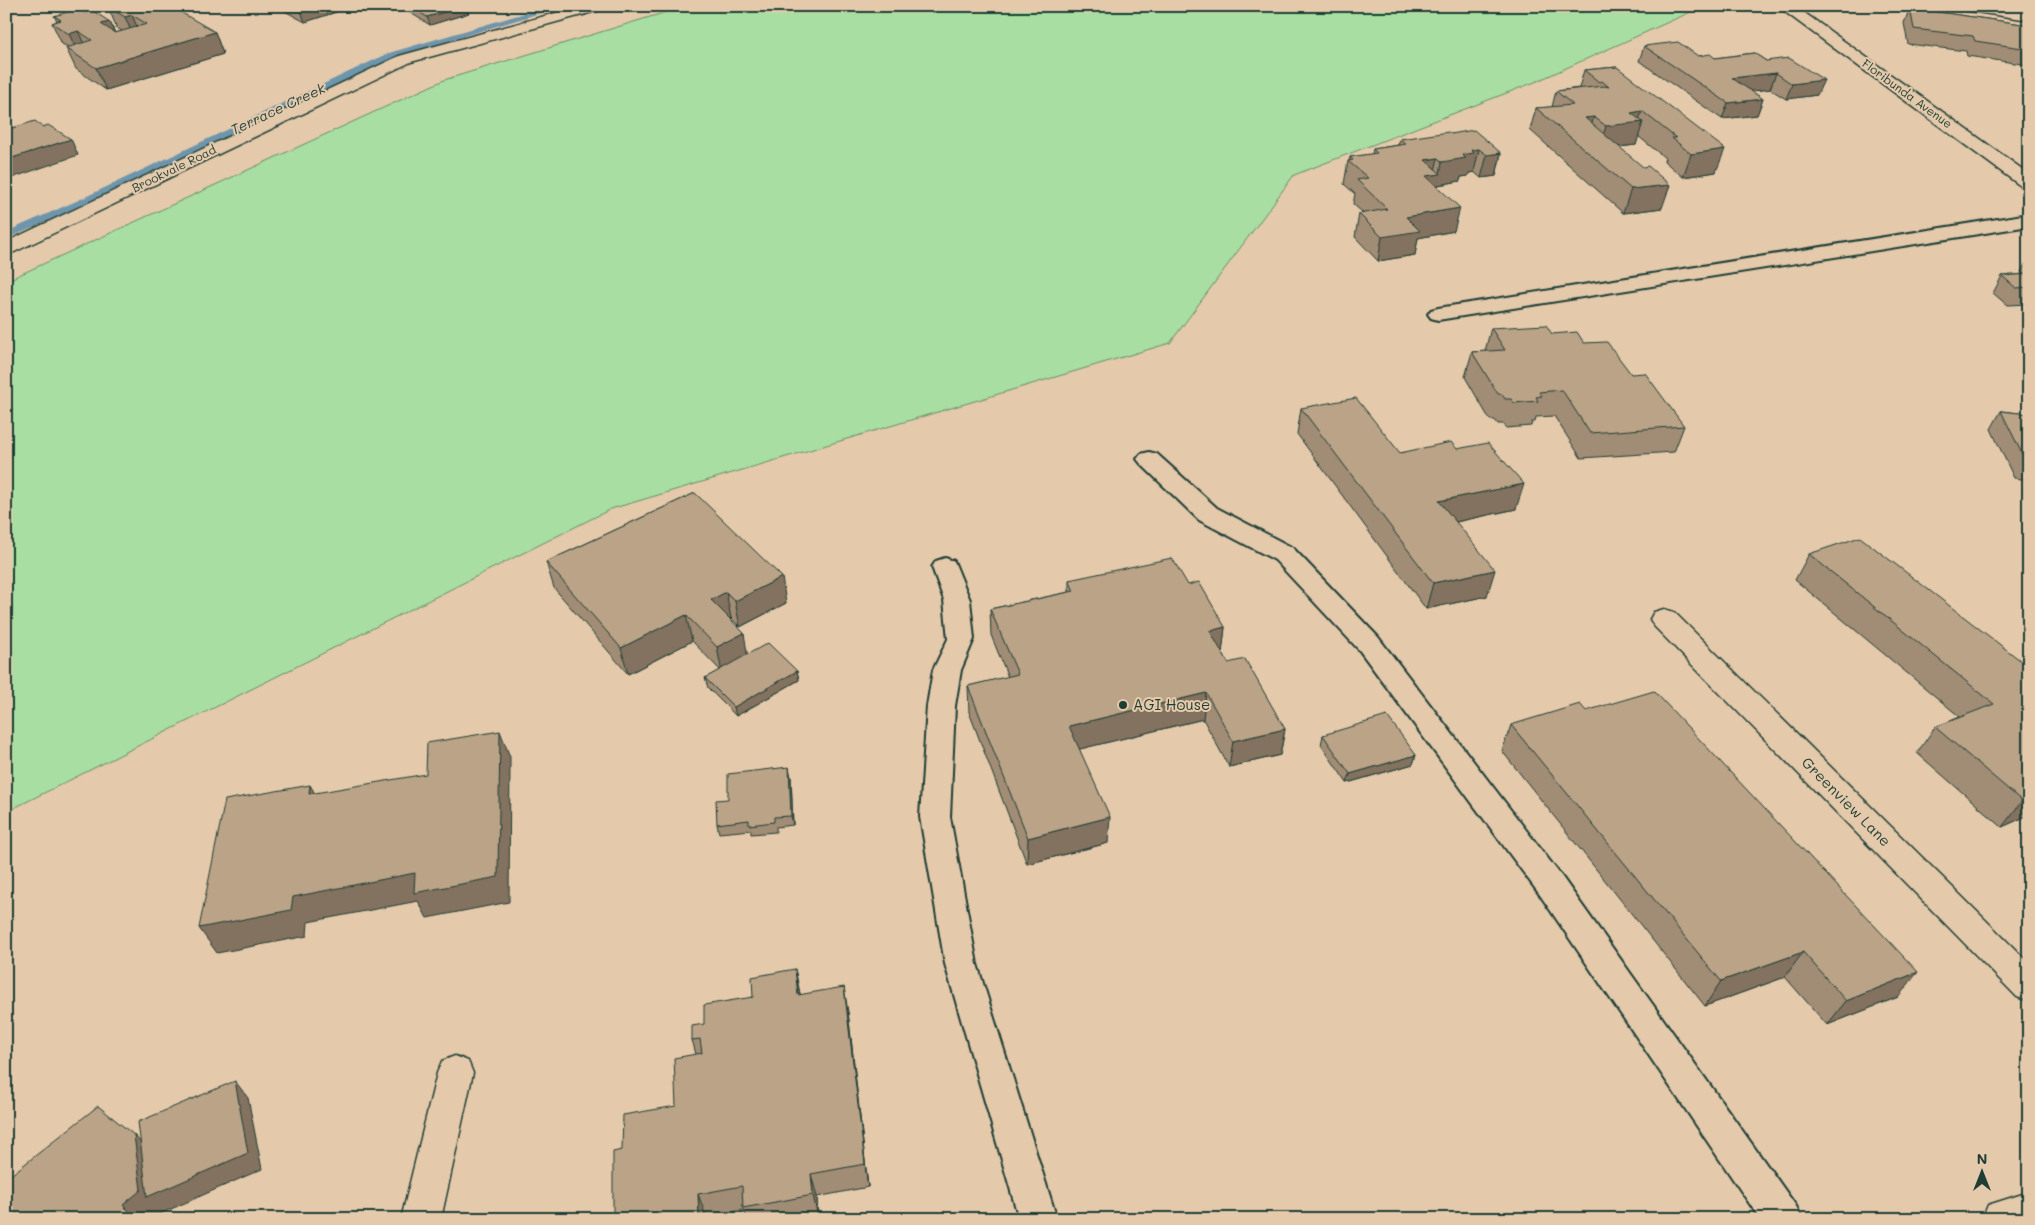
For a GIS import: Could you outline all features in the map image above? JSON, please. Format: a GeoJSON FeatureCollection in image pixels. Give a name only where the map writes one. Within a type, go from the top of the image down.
{"type":"FeatureCollection","features":[{"type":"Feature","properties":{"kind":"street","name":"Brookvale Road"},"geometry":{"type":"LineString","coordinates":[[6,250],[405,59],[575,9],[599,6]]}},
{"type":"Feature","properties":{"kind":"street","name":"Floribunda Avenue"},"geometry":{"type":"LineString","coordinates":[[1785,6],[2029,182]]}},
{"type":"Feature","properties":{"kind":"street"},"geometry":{"type":"LineString","coordinates":[[1969,6],[2029,15]]}},
{"type":"Feature","properties":{"kind":"street","name":"Greenview Lane"},"geometry":{"type":"LineString","coordinates":[[1664,619],[2029,986]]}},
{"type":"Feature","properties":{"kind":"street"},"geometry":{"type":"LineString","coordinates":[[421,1219],[455,1073]]}},
{"type":"Feature","properties":{"kind":"street"},"geometry":{"type":"LineString","coordinates":[[2002,1219],[2029,1212]]}},
{"type":"Feature","properties":{"kind":"lane"},"geometry":{"type":"LineString","coordinates":[[1438,314],[2029,220]]}},
{"type":"Feature","properties":{"kind":"lane"},"geometry":{"type":"LineString","coordinates":[[1149,459],[1208,514],[1284,554],[1369,644],[1551,886],[1783,1219]]}},
{"type":"Feature","properties":{"kind":"lane"},"geometry":{"type":"LineString","coordinates":[[945,568],[957,600],[961,639],[947,670],[941,706],[938,730],[935,817],[961,964],[1038,1219]]}},
{"type":"Feature","properties":{"kind":"green space"},"geometry":{"type":"Polygon","coordinates":[[[686,6],[1704,6],[1535,82],[1294,175],[1170,343],[611,509],[6,812],[6,281],[444,80],[686,6]]]}},
{"type":"Feature","properties":{"kind":"building"},"geometry":{"type":"Polygon","coordinates":[[[170,6],[215,32],[96,68],[66,48],[92,40],[78,31],[69,34],[52,23],[61,20],[54,16],[78,9],[85,13],[93,11],[110,22],[101,24],[115,33],[147,24],[132,15],[125,17],[108,7],[170,6]]]}},
{"type":"Feature","properties":{"kind":"building"},"geometry":{"type":"Polygon","coordinates":[[[410,6],[465,6],[427,17],[410,6]]]}},
{"type":"Feature","properties":{"kind":"building"},"geometry":{"type":"Polygon","coordinates":[[[1910,8],[2029,25],[2029,49],[1975,41],[1973,36],[1914,29],[1910,8]]]}},
{"type":"Feature","properties":{"kind":"building"},"geometry":{"type":"Polygon","coordinates":[[[1678,42],[1698,56],[1710,54],[1715,58],[1754,53],[1766,61],[1789,58],[1824,80],[1792,84],[1776,73],[1732,78],[1763,99],[1728,103],[1644,46],[1678,42]]]}},
{"type":"Feature","properties":{"kind":"building"},"geometry":{"type":"Polygon","coordinates":[[[1617,67],[1725,149],[1691,154],[1672,138],[1676,138],[1642,111],[1631,113],[1643,122],[1606,126],[1594,117],[1585,118],[1643,167],[1648,166],[1670,185],[1631,189],[1536,108],[1573,105],[1556,91],[1609,87],[1584,70],[1617,67]]]}},
{"type":"Feature","properties":{"kind":"building"},"geometry":{"type":"Polygon","coordinates":[[[35,121],[43,127],[48,125],[71,139],[6,160],[6,130],[35,121]]]}},
{"type":"Feature","properties":{"kind":"building"},"geometry":{"type":"Polygon","coordinates":[[[1474,130],[1501,153],[1487,155],[1479,149],[1471,150],[1474,153],[1462,155],[1466,158],[1442,162],[1438,158],[1425,160],[1441,174],[1426,176],[1460,208],[1406,217],[1420,231],[1382,237],[1359,214],[1387,209],[1357,180],[1368,178],[1348,161],[1353,160],[1350,157],[1377,153],[1373,149],[1406,144],[1400,139],[1474,130]]]}},
{"type":"Feature","properties":{"kind":"building"},"geometry":{"type":"Polygon","coordinates":[[[2029,274],[2029,287],[2016,288],[2002,276],[2029,274]]]}},
{"type":"Feature","properties":{"kind":"building"},"geometry":{"type":"Polygon","coordinates":[[[1546,325],[1552,334],[1577,332],[1584,343],[1607,342],[1631,374],[1645,373],[1684,426],[1590,433],[1562,390],[1539,392],[1542,396],[1536,397],[1538,401],[1514,403],[1511,399],[1505,399],[1502,394],[1498,394],[1472,352],[1505,350],[1491,328],[1546,325]]]}},
{"type":"Feature","properties":{"kind":"building"},"geometry":{"type":"Polygon","coordinates":[[[1356,398],[1400,453],[1451,442],[1457,449],[1488,443],[1524,484],[1439,501],[1495,570],[1433,583],[1301,408],[1356,398]]]}},
{"type":"Feature","properties":{"kind":"building"},"geometry":{"type":"Polygon","coordinates":[[[2001,411],[2029,414],[2029,460],[2025,460],[2001,411]]]}},
{"type":"Feature","properties":{"kind":"building"},"geometry":{"type":"Polygon","coordinates":[[[695,493],[782,577],[735,601],[726,592],[711,600],[744,633],[717,647],[686,615],[621,648],[546,562],[695,493]]]}},
{"type":"Feature","properties":{"kind":"building"},"geometry":{"type":"Polygon","coordinates":[[[1860,537],[2029,667],[2029,798],[2022,801],[1935,727],[1994,704],[1809,554],[1860,537]]]}},
{"type":"Feature","properties":{"kind":"building"},"geometry":{"type":"Polygon","coordinates":[[[1172,558],[1188,585],[1199,582],[1225,627],[1210,631],[1228,663],[1245,659],[1285,729],[1233,741],[1206,693],[1069,726],[1110,817],[1028,838],[968,686],[1018,674],[990,609],[1074,591],[1069,580],[1172,558]]]}},
{"type":"Feature","properties":{"kind":"building"},"geometry":{"type":"Polygon","coordinates":[[[768,643],[797,671],[734,707],[705,678],[768,643]]]}},
{"type":"Feature","properties":{"kind":"building"},"geometry":{"type":"Polygon","coordinates":[[[1654,691],[1918,972],[1846,1001],[1803,952],[1721,981],[1511,725],[1580,704],[1586,711],[1654,691]]]}},
{"type":"Feature","properties":{"kind":"building"},"geometry":{"type":"Polygon","coordinates":[[[1387,716],[1416,755],[1350,774],[1323,735],[1387,716]]]}},
{"type":"Feature","properties":{"kind":"building"},"geometry":{"type":"Polygon","coordinates":[[[500,731],[498,877],[414,893],[415,873],[293,897],[291,910],[199,928],[225,800],[310,785],[309,794],[426,774],[427,743],[500,731]]]}},
{"type":"Feature","properties":{"kind":"building"},"geometry":{"type":"Polygon","coordinates":[[[789,767],[791,816],[774,817],[774,822],[749,825],[749,820],[717,824],[716,800],[728,799],[728,774],[789,767]]]}},
{"type":"Feature","properties":{"kind":"building"},"geometry":{"type":"Polygon","coordinates":[[[795,969],[798,995],[844,987],[865,1164],[811,1174],[813,1195],[743,1208],[742,1186],[698,1194],[699,1217],[689,1219],[613,1219],[613,1152],[622,1150],[623,1115],[676,1106],[674,1058],[702,1053],[700,1039],[692,1040],[692,1026],[704,1024],[704,1005],[753,997],[752,977],[795,969]]]}},
{"type":"Feature","properties":{"kind":"building"},"geometry":{"type":"Polygon","coordinates":[[[235,1081],[248,1153],[147,1197],[138,1122],[235,1081]]]}},
{"type":"Feature","properties":{"kind":"building"},"geometry":{"type":"Polygon","coordinates":[[[98,1106],[134,1135],[141,1190],[123,1205],[132,1214],[127,1219],[6,1219],[6,1179],[98,1106]]]}},
{"type":"Feature","properties":{"kind":"waterway","name":"Terrace Creek"},"geometry":{"type":"LineString","coordinates":[[6,236],[85,201],[392,55],[559,6]]}},
{"type":"Feature","properties":{"kind":"place","name":"AGI House"},"geometry":{"type":"Point","coordinates":[1123,705]}}]}
